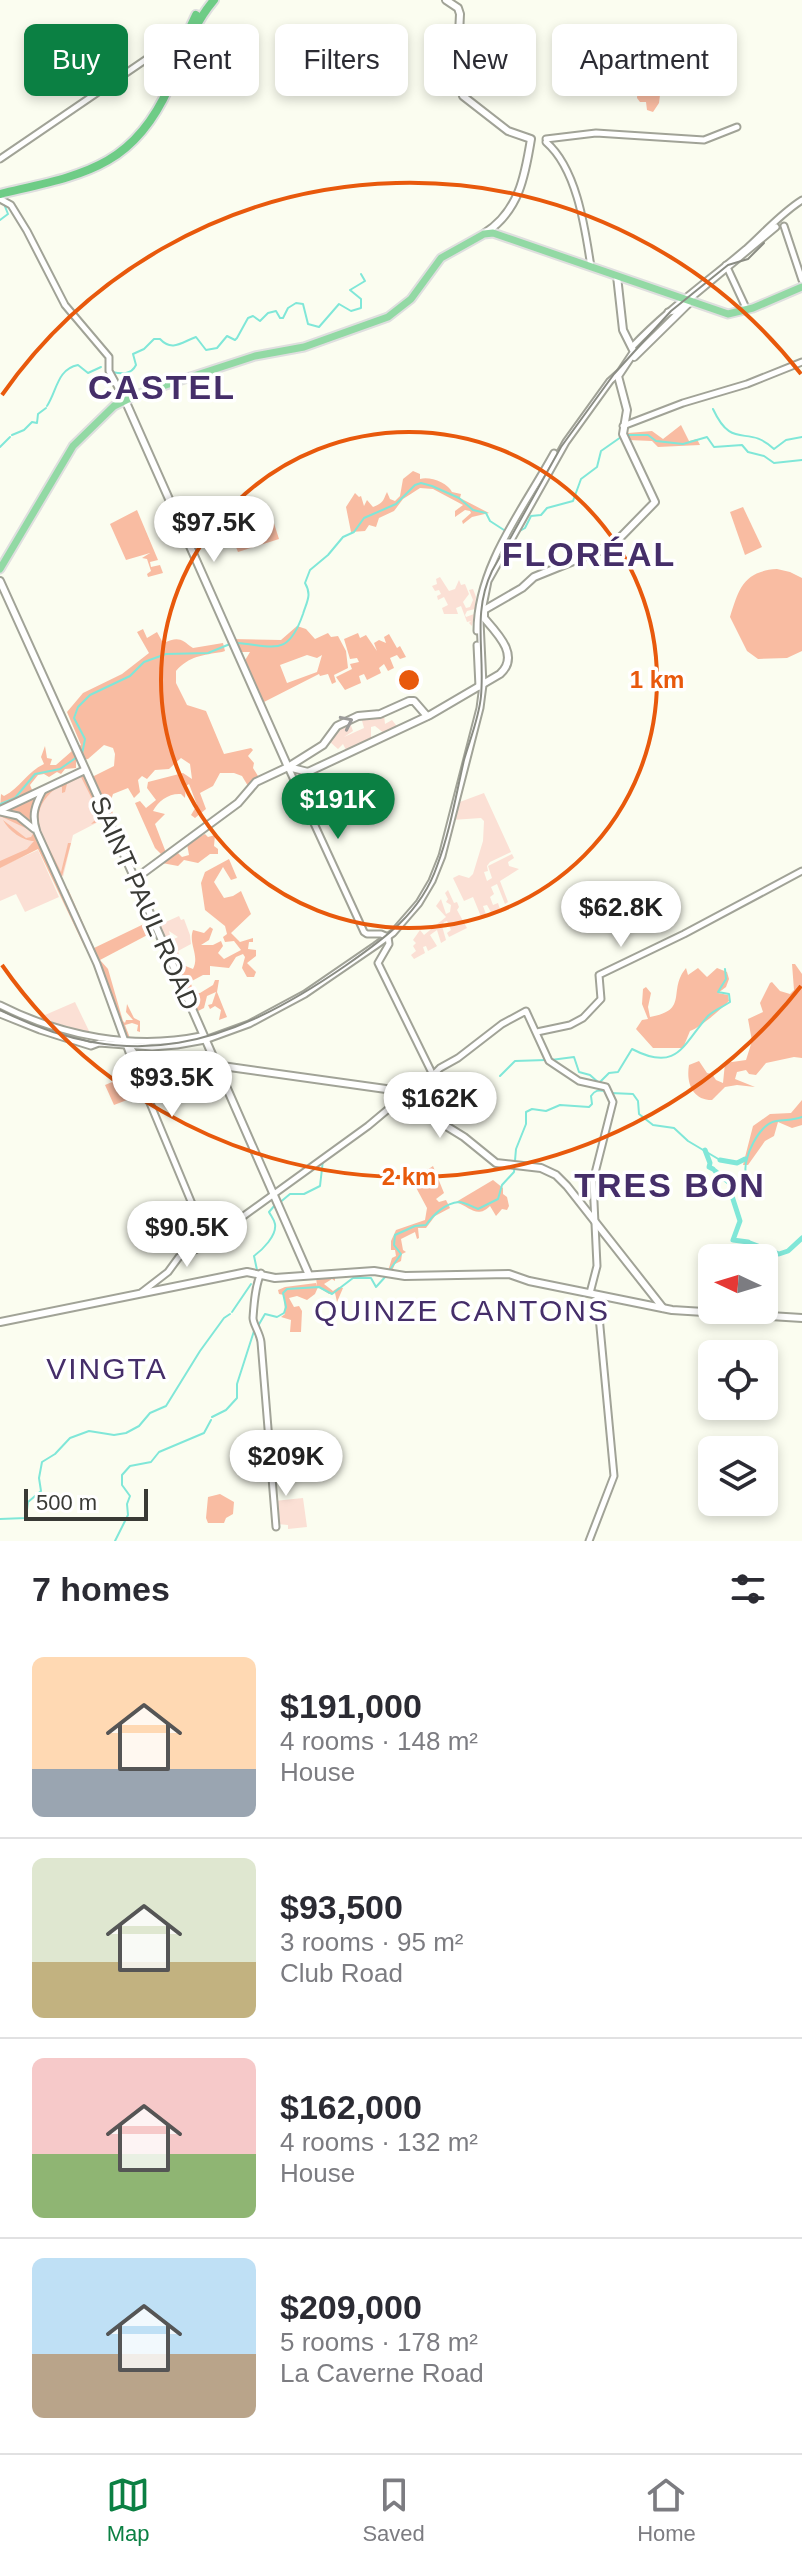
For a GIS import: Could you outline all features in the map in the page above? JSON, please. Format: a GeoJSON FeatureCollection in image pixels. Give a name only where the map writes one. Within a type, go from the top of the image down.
{"type":"FeatureCollection","features":[{"type":"Feature","properties":{"kind":"highway"},"geometry":{"type":"LineString","coordinates":[[191,24],[212,0]]}},
{"type":"Feature","properties":{"kind":"highway"},"geometry":{"type":"LineString","coordinates":[[0,194],[85,173],[126,148],[157,112],[191,35],[212,0]]}},
{"type":"Feature","properties":{"kind":"highway"},"geometry":{"type":"LineString","coordinates":[[0,194],[70,175],[97,164],[133,138],[157,106],[184,42],[202,10]]}},
{"type":"Feature","properties":{"kind":"highway"},"geometry":{"type":"LineString","coordinates":[[157,106],[160,96]]}},
{"type":"Feature","properties":{"kind":"main road"},"geometry":{"type":"LineString","coordinates":[[0,569],[73,446],[109,411],[125,400],[251,358],[304,347],[369,325],[402,308],[441,258],[489,232],[507,216],[520,189],[531,139],[508,131],[463,96],[457,65],[460,14],[458,8],[446,0]]}},
{"type":"Feature","properties":{"kind":"main road"},"geometry":{"type":"LineString","coordinates":[[489,232],[728,314],[747,310],[802,287]]}},
{"type":"Feature","properties":{"kind":"main road"},"geometry":{"type":"LineString","coordinates":[[617,276],[623,330],[633,354]]}},
{"type":"Feature","properties":{"kind":"main road"},"geometry":{"type":"LineString","coordinates":[[288,767],[308,772],[430,715],[482,680],[503,672],[509,662],[506,647],[486,613],[495,603],[522,588],[532,578],[613,545],[655,502],[626,428],[627,410],[619,375],[633,354],[683,300]]}},
{"type":"Feature","properties":{"kind":"main road"},"geometry":{"type":"LineString","coordinates":[[125,400],[288,767]]}},
{"type":"Feature","properties":{"kind":"main road","name":"SAINT PAUL ROAD"},"geometry":{"type":"LineString","coordinates":[[0,581],[135,879],[305,1274]]}},
{"type":"Feature","properties":{"kind":"main road"},"geometry":{"type":"LineString","coordinates":[[135,879],[238,803],[256,782],[323,745],[342,723],[358,716],[379,715],[409,701],[424,715],[430,715]]}},
{"type":"Feature","properties":{"kind":"main road"},"geometry":{"type":"LineString","coordinates":[[417,706],[423,716],[419,720]]}},
{"type":"Feature","properties":{"kind":"main road"},"geometry":{"type":"LineString","coordinates":[[0,811],[85,770]]}},
{"type":"Feature","properties":{"kind":"main road"},"geometry":{"type":"LineString","coordinates":[[65,779],[81,774],[91,784]]}},
{"type":"Feature","properties":{"kind":"main road"},"geometry":{"type":"LineString","coordinates":[[215,1065],[376,1087],[403,1098],[464,1137],[491,1160],[541,1168],[559,1177],[663,1308]]}},
{"type":"Feature","properties":{"kind":"main road"},"geometry":{"type":"LineString","coordinates":[[0,1322],[247,1272],[258,1272],[270,1278],[374,1271],[405,1276],[509,1274],[529,1281],[663,1308],[802,1318]]}},
{"type":"Feature","properties":{"kind":"street"},"geometry":{"type":"LineString","coordinates":[[0,159],[144,62]]}},
{"type":"Feature","properties":{"kind":"street"},"geometry":{"type":"LineString","coordinates":[[531,139],[596,133],[704,140],[737,127]]}},
{"type":"Feature","properties":{"kind":"street"},"geometry":{"type":"LineString","coordinates":[[544,140],[562,165],[582,210],[591,267]]}},
{"type":"Feature","properties":{"kind":"street"},"geometry":{"type":"LineString","coordinates":[[0,194],[11,205],[27,231],[65,305],[109,357],[109,371],[125,400]]}},
{"type":"Feature","properties":{"kind":"street"},"geometry":{"type":"LineString","coordinates":[[633,354],[641,337],[668,312],[778,224],[802,201]]}},
{"type":"Feature","properties":{"kind":"street"},"geometry":{"type":"LineString","coordinates":[[778,224],[802,280]]}},
{"type":"Feature","properties":{"kind":"street"},"geometry":{"type":"LineString","coordinates":[[726,266],[747,310]]}},
{"type":"Feature","properties":{"kind":"street"},"geometry":{"type":"LineString","coordinates":[[668,312],[675,311],[683,300]]}},
{"type":"Feature","properties":{"kind":"street"},"geometry":{"type":"LineString","coordinates":[[626,428],[683,403],[741,386],[802,362]]}},
{"type":"Feature","properties":{"kind":"street"},"geometry":{"type":"LineString","coordinates":[[482,680],[476,638],[479,600],[487,574],[566,442],[619,375]]}},
{"type":"Feature","properties":{"kind":"street"},"geometry":{"type":"LineString","coordinates":[[0,1014],[86,1044],[167,1046],[236,1030],[276,1011],[388,937],[419,903],[437,870],[480,708],[483,600],[492,572],[554,453]]}},
{"type":"Feature","properties":{"kind":"street"},"geometry":{"type":"LineString","coordinates":[[288,767],[362,928],[367,934],[388,937]]}},
{"type":"Feature","properties":{"kind":"street"},"geometry":{"type":"LineString","coordinates":[[43,789],[34,808],[37,832],[97,964],[195,1211],[218,1234]]}},
{"type":"Feature","properties":{"kind":"street"},"geometry":{"type":"LineString","coordinates":[[0,811],[18,816],[37,832]]}},
{"type":"Feature","properties":{"kind":"street"},"geometry":{"type":"LineString","coordinates":[[538,1029],[566,1027],[583,1018],[601,999],[599,975],[802,871]]}},
{"type":"Feature","properties":{"kind":"street"},"geometry":{"type":"LineString","coordinates":[[388,937],[389,944],[378,963],[433,1075]]}},
{"type":"Feature","properties":{"kind":"street"},"geometry":{"type":"LineString","coordinates":[[0,1005],[71,1032],[215,1065]]}},
{"type":"Feature","properties":{"kind":"street"},"geometry":{"type":"LineString","coordinates":[[136,1296],[168,1272],[176,1259],[218,1234],[433,1075],[526,1011],[538,1029],[549,1061],[582,1082],[607,1089],[613,1102],[593,1181],[597,1266],[594,1294],[614,1476],[589,1541]]}},
{"type":"Feature","properties":{"kind":"street"},"geometry":{"type":"LineString","coordinates":[[258,1272],[253,1321],[257,1327],[276,1527]]}},
{"type":"Feature","properties":{"kind":"shaded area"},"geometry":{"type":"Polygon","coordinates":[[[660,96],[653,112],[647,110],[646,102],[640,102],[637,98],[660,96]]]}},
{"type":"Feature","properties":{"kind":"shaded area"},"geometry":{"type":"Polygon","coordinates":[[[681,425],[689,441],[697,439],[700,445],[658,447],[652,441],[628,440],[623,431],[652,431],[663,439],[681,425]]]}},
{"type":"Feature","properties":{"kind":"shaded area"},"geometry":{"type":"Polygon","coordinates":[[[413,471],[420,474],[420,479],[429,478],[443,483],[452,492],[461,494],[460,498],[489,513],[472,517],[463,524],[470,511],[465,510],[455,517],[455,511],[463,505],[433,489],[420,488],[403,499],[394,511],[379,518],[376,527],[369,525],[365,531],[351,532],[346,507],[355,493],[361,496],[364,506],[367,500],[373,507],[379,504],[387,492],[390,499],[395,501],[400,496],[403,479],[413,471]]]}},
{"type":"Feature","properties":{"kind":"shaded area"},"geometry":{"type":"Polygon","coordinates":[[[743,507],[762,547],[745,555],[730,512],[743,507]]]}},
{"type":"Feature","properties":{"kind":"shaded area"},"geometry":{"type":"Polygon","coordinates":[[[137,510],[158,560],[150,562],[151,567],[160,565],[163,573],[148,577],[151,571],[147,559],[142,558],[150,553],[126,560],[110,524],[137,510]]]}},
{"type":"Feature","properties":{"kind":"shaded area"},"geometry":{"type":"Polygon","coordinates":[[[271,514],[279,539],[238,552],[229,530],[271,514]]]}},
{"type":"Feature","properties":{"kind":"shaded area"},"geometry":{"type":"Polygon","coordinates":[[[777,569],[802,578],[802,651],[787,658],[758,659],[747,651],[730,617],[744,583],[757,573],[777,569]]]}},
{"type":"Feature","properties":{"kind":"shaded area"},"geometry":{"type":"Polygon","coordinates":[[[440,577],[449,591],[455,589],[459,580],[461,585],[465,584],[469,594],[463,602],[466,608],[473,600],[469,590],[473,589],[475,609],[467,611],[465,615],[474,614],[472,626],[471,621],[467,622],[461,606],[456,608],[458,614],[444,614],[442,608],[448,605],[444,597],[438,600],[437,596],[441,594],[432,586],[437,584],[436,579],[440,577]]]}},
{"type":"Feature","properties":{"kind":"shaded area"},"geometry":{"type":"Polygon","coordinates":[[[297,626],[306,629],[315,639],[328,633],[331,637],[338,636],[346,651],[348,668],[334,675],[336,682],[332,684],[328,674],[319,674],[262,703],[244,662],[250,652],[238,652],[232,639],[281,640],[297,626]],[[307,655],[280,665],[287,683],[317,672],[322,655],[317,658],[307,655]]]}},
{"type":"Feature","properties":{"kind":"shaded area"},"geometry":{"type":"Polygon","coordinates":[[[143,629],[147,638],[157,632],[163,643],[180,640],[193,648],[223,643],[225,651],[197,657],[181,666],[176,671],[176,683],[187,705],[206,711],[224,754],[253,750],[248,756],[258,776],[248,786],[242,776],[220,773],[213,786],[200,793],[206,809],[195,818],[191,815],[197,805],[189,784],[185,798],[177,794],[161,801],[153,811],[165,814],[155,824],[165,850],[161,854],[155,848],[135,803],[140,801],[146,808],[156,800],[147,788],[148,782],[183,773],[192,779],[190,764],[181,758],[169,769],[155,770],[147,779],[142,776],[138,780],[140,792],[134,798],[128,788],[113,794],[110,803],[114,818],[110,823],[90,778],[114,766],[113,748],[104,745],[88,759],[82,760],[76,747],[81,745],[67,712],[83,693],[122,674],[149,653],[137,632],[143,629]]]}},
{"type":"Feature","properties":{"kind":"shaded area"},"geometry":{"type":"Polygon","coordinates":[[[358,633],[360,638],[366,635],[377,651],[374,643],[379,640],[386,643],[384,637],[389,634],[406,657],[400,659],[397,655],[390,658],[394,668],[388,671],[384,664],[379,668],[381,673],[367,680],[364,674],[359,676],[361,683],[345,690],[336,677],[352,669],[350,664],[359,662],[357,658],[350,659],[344,639],[358,633]]]}},
{"type":"Feature","properties":{"kind":"shaded area"},"geometry":{"type":"Polygon","coordinates":[[[384,715],[385,724],[392,720],[399,729],[385,734],[375,726],[371,727],[371,740],[347,752],[343,744],[338,749],[330,742],[340,727],[350,723],[353,731],[344,737],[364,728],[361,717],[384,715]]]}},
{"type":"Feature","properties":{"kind":"shaded area"},"geometry":{"type":"Polygon","coordinates":[[[45,746],[47,758],[52,759],[50,765],[56,765],[72,751],[76,768],[65,769],[61,774],[57,772],[49,777],[38,775],[30,785],[33,792],[0,808],[1,794],[10,793],[44,764],[41,757],[45,746]]]}},
{"type":"Feature","properties":{"kind":"shaded area"},"geometry":{"type":"Polygon","coordinates":[[[80,775],[104,819],[73,835],[63,877],[44,843],[0,863],[0,813],[35,818],[46,789],[80,775]]]}},
{"type":"Feature","properties":{"kind":"shaded area"},"geometry":{"type":"Polygon","coordinates":[[[80,775],[86,777],[106,820],[91,824],[100,815],[81,777],[67,784],[65,792],[62,793],[59,786],[49,794],[40,809],[40,827],[32,826],[35,832],[40,830],[61,872],[68,843],[71,843],[61,880],[62,889],[68,889],[94,948],[148,922],[155,931],[100,960],[108,969],[123,1021],[133,1020],[126,1012],[127,1004],[134,1018],[140,1021],[140,1032],[137,1031],[138,1025],[125,1025],[130,1038],[127,1038],[89,946],[85,948],[38,849],[0,868],[0,861],[27,849],[34,841],[17,835],[3,820],[26,838],[34,832],[0,816],[0,811],[80,775]]]}},
{"type":"Feature","properties":{"kind":"shaded area"},"geometry":{"type":"Polygon","coordinates":[[[484,793],[511,852],[490,862],[487,866],[488,871],[484,872],[487,881],[492,878],[488,866],[512,854],[514,858],[508,862],[509,866],[519,869],[500,881],[508,902],[505,904],[497,884],[491,887],[493,905],[498,903],[500,909],[492,914],[487,905],[483,906],[487,917],[482,919],[473,897],[464,901],[453,878],[459,875],[469,878],[473,874],[483,841],[484,821],[481,818],[452,820],[457,803],[484,793]]]}},
{"type":"Feature","properties":{"kind":"shaded area"},"geometry":{"type":"Polygon","coordinates":[[[205,834],[208,837],[215,835],[214,846],[218,854],[210,854],[198,863],[184,860],[178,866],[162,863],[161,860],[174,849],[182,857],[189,855],[187,844],[205,834]]]}},
{"type":"Feature","properties":{"kind":"shaded area"},"geometry":{"type":"Polygon","coordinates":[[[38,850],[59,897],[25,912],[16,894],[0,901],[0,867],[38,850]]]}},
{"type":"Feature","properties":{"kind":"shaded area"},"geometry":{"type":"Polygon","coordinates":[[[229,859],[237,878],[231,880],[223,867],[214,882],[224,898],[241,891],[251,914],[231,933],[240,942],[253,938],[248,949],[256,950],[256,956],[247,963],[256,972],[254,977],[247,977],[242,968],[243,954],[236,957],[229,968],[210,966],[210,975],[190,982],[195,993],[200,993],[219,980],[217,992],[227,1017],[219,1020],[221,1010],[215,1006],[210,1009],[208,1005],[212,1004],[216,992],[207,996],[204,1008],[196,1012],[178,975],[183,965],[193,969],[195,964],[193,930],[204,933],[210,927],[213,929],[209,940],[201,945],[221,941],[223,946],[218,953],[224,959],[241,950],[234,941],[225,942],[225,926],[205,910],[201,883],[205,872],[229,859]]]}},
{"type":"Feature","properties":{"kind":"shaded area"},"geometry":{"type":"Polygon","coordinates":[[[448,890],[454,903],[457,902],[457,910],[467,928],[449,937],[447,933],[451,930],[447,921],[444,922],[442,926],[446,940],[441,943],[437,930],[430,935],[437,946],[428,951],[426,946],[423,947],[425,953],[414,959],[411,955],[416,951],[413,946],[416,943],[413,940],[420,930],[424,935],[446,917],[436,906],[441,899],[446,914],[450,912],[451,905],[446,902],[445,893],[448,890]]]}},
{"type":"Feature","properties":{"kind":"shaded area"},"geometry":{"type":"Polygon","coordinates":[[[179,916],[181,920],[184,919],[191,944],[178,951],[181,960],[174,962],[166,943],[178,937],[169,931],[171,939],[166,941],[159,925],[179,916]]]}},
{"type":"Feature","properties":{"kind":"shaded area"},"geometry":{"type":"Polygon","coordinates":[[[792,964],[802,974],[802,1058],[766,1063],[756,1075],[746,1070],[737,1072],[735,1079],[755,1087],[725,1087],[712,1100],[700,1097],[690,1084],[689,1065],[699,1061],[707,1073],[723,1083],[725,1063],[746,1060],[752,1041],[748,1019],[763,1012],[760,1003],[770,983],[790,994],[794,990],[792,964]]]}},
{"type":"Feature","properties":{"kind":"shaded area"},"geometry":{"type":"Polygon","coordinates":[[[686,968],[688,975],[698,968],[707,977],[717,968],[727,972],[729,979],[726,987],[718,993],[728,995],[729,1001],[690,1031],[683,1048],[653,1048],[636,1029],[642,1020],[648,1019],[642,1004],[643,989],[646,987],[651,993],[648,1007],[650,1017],[662,1014],[674,1004],[678,984],[686,968]]]}},
{"type":"Feature","properties":{"kind":"shaded area"},"geometry":{"type":"Polygon","coordinates":[[[75,1002],[90,1033],[38,1018],[75,1002]]]}},
{"type":"Feature","properties":{"kind":"shaded area"},"geometry":{"type":"Polygon","coordinates":[[[129,1075],[131,1080],[139,1077],[145,1093],[114,1105],[105,1085],[129,1075]]]}},
{"type":"Feature","properties":{"kind":"shaded area"},"geometry":{"type":"Polygon","coordinates":[[[802,1100],[802,1125],[792,1128],[778,1122],[774,1136],[765,1141],[748,1165],[743,1165],[753,1126],[770,1114],[791,1113],[802,1100]]]}},
{"type":"Feature","properties":{"kind":"shaded area"},"geometry":{"type":"Polygon","coordinates":[[[433,1166],[444,1193],[436,1199],[439,1202],[446,1200],[450,1208],[435,1216],[426,1228],[418,1228],[419,1238],[415,1232],[401,1239],[406,1252],[392,1271],[388,1271],[392,1258],[396,1256],[395,1250],[391,1250],[391,1241],[396,1230],[425,1220],[427,1208],[412,1180],[433,1166]]]}},
{"type":"Feature","properties":{"kind":"shaded area"},"geometry":{"type":"Polygon","coordinates":[[[493,1180],[503,1188],[509,1206],[507,1210],[502,1209],[496,1216],[490,1206],[477,1212],[456,1202],[493,1180]]]}},
{"type":"Feature","properties":{"kind":"shaded area"},"geometry":{"type":"Polygon","coordinates":[[[335,1275],[335,1281],[332,1279],[324,1284],[333,1291],[343,1288],[337,1302],[335,1293],[329,1294],[318,1287],[307,1300],[297,1296],[289,1298],[294,1307],[299,1306],[302,1311],[301,1332],[290,1332],[291,1320],[281,1317],[285,1314],[284,1295],[279,1294],[278,1290],[316,1283],[317,1286],[316,1277],[335,1275]]]}},
{"type":"Feature","properties":{"kind":"shaded area"},"geometry":{"type":"Polygon","coordinates":[[[220,1494],[234,1502],[233,1514],[224,1523],[208,1523],[208,1497],[220,1494]]]}},
{"type":"Feature","properties":{"kind":"shaded area"},"geometry":{"type":"Polygon","coordinates":[[[303,1498],[307,1527],[288,1529],[288,1525],[277,1524],[274,1501],[303,1498]]]}},
{"type":"Feature","properties":{"kind":"waterway"},"geometry":{"type":"LineString","coordinates":[[0,220],[8,214],[4,204]]}},
{"type":"Feature","properties":{"kind":"waterway"},"geometry":{"type":"LineString","coordinates":[[112,372],[132,371],[136,365],[133,354],[154,339],[173,345],[196,337],[206,350],[217,348],[227,336],[235,340],[248,318],[253,316],[260,321],[268,313],[276,311],[283,318],[288,308],[296,303],[303,304],[308,324],[319,327],[339,304],[351,311],[361,308],[361,299],[350,290],[365,281],[361,274]]}},
{"type":"Feature","properties":{"kind":"waterway"},"geometry":{"type":"LineString","coordinates":[[47,406],[58,381],[71,367],[78,365],[88,373],[101,367]]}},
{"type":"Feature","properties":{"kind":"waterway"},"geometry":{"type":"LineString","coordinates":[[12,435],[32,422],[37,423],[38,414],[46,408]]}},
{"type":"Feature","properties":{"kind":"waterway"},"geometry":{"type":"LineString","coordinates":[[713,409],[727,430],[756,438],[774,449],[786,440],[802,437]]}},
{"type":"Feature","properties":{"kind":"waterway"},"geometry":{"type":"LineString","coordinates":[[627,435],[648,435],[656,441],[683,444],[707,437],[714,447],[742,445],[748,452],[764,456],[774,463],[802,460]]}},
{"type":"Feature","properties":{"kind":"waterway"},"geometry":{"type":"LineString","coordinates":[[0,447],[10,437]]}},
{"type":"Feature","properties":{"kind":"waterway"},"geometry":{"type":"LineString","coordinates":[[518,532],[525,528],[531,516],[541,515],[547,508],[573,501],[581,479],[597,467],[601,451],[621,437]]}},
{"type":"Feature","properties":{"kind":"waterway"},"geometry":{"type":"LineString","coordinates":[[237,643],[271,646],[286,643],[297,628],[307,602],[305,583],[310,570],[343,537],[354,532],[364,518],[396,504],[415,485],[432,486],[459,498],[473,510],[486,513],[490,521],[507,532]]}},
{"type":"Feature","properties":{"kind":"waterway"},"geometry":{"type":"LineString","coordinates":[[82,754],[85,739],[74,718],[78,707],[90,695],[130,676],[144,662],[166,654],[208,653],[230,644]]}},
{"type":"Feature","properties":{"kind":"waterway"},"geometry":{"type":"LineString","coordinates":[[0,804],[15,798],[35,774],[60,769],[77,757]]}},
{"type":"Feature","properties":{"kind":"waterway"},"geometry":{"type":"LineString","coordinates":[[551,1060],[574,1057],[579,1072],[590,1075],[599,1083],[609,1073],[618,1072],[632,1049],[660,1058],[678,1052],[708,1016],[730,1002],[729,994],[718,992],[726,979],[725,969]]}},
{"type":"Feature","properties":{"kind":"waterway"},"geometry":{"type":"LineString","coordinates":[[500,1076],[515,1061],[546,1060]]}},
{"type":"Feature","properties":{"kind":"waterway"},"geometry":{"type":"LineString","coordinates":[[389,1271],[401,1254],[394,1245],[395,1235],[415,1226],[426,1225],[440,1210],[454,1203],[461,1202],[478,1209],[498,1199],[502,1185],[514,1172],[516,1149],[526,1124],[526,1112],[532,1109],[546,1111],[560,1105],[589,1107],[592,1104],[591,1096],[605,1091]]}},
{"type":"Feature","properties":{"kind":"waterway"},"geometry":{"type":"LineString","coordinates":[[611,1093],[633,1094],[638,1101],[639,1114],[653,1125],[674,1128],[688,1141],[720,1160]]}},
{"type":"Feature","properties":{"kind":"waterway"},"geometry":{"type":"LineString","coordinates":[[746,1174],[749,1151],[764,1128],[776,1121],[802,1117]]}},
{"type":"Feature","properties":{"kind":"waterway"},"geometry":{"type":"LineString","coordinates":[[705,1150],[709,1167],[713,1169]]}},
{"type":"Feature","properties":{"kind":"waterway"},"geometry":{"type":"LineString","coordinates":[[720,1160],[737,1163],[745,1159]]}},
{"type":"Feature","properties":{"kind":"waterway"},"geometry":{"type":"LineString","coordinates":[[278,1204],[290,1194],[304,1194],[320,1186],[323,1160]]}},
{"type":"Feature","properties":{"kind":"waterway"},"geometry":{"type":"LineString","coordinates":[[715,1171],[731,1184],[740,1221],[733,1240],[748,1242]]}},
{"type":"Feature","properties":{"kind":"waterway"},"geometry":{"type":"LineString","coordinates":[[257,1270],[254,1256],[274,1233],[275,1224],[269,1212],[275,1205]]}},
{"type":"Feature","properties":{"kind":"waterway"},"geometry":{"type":"LineString","coordinates":[[750,1243],[779,1254],[788,1251],[802,1238]]}},
{"type":"Feature","properties":{"kind":"waterway"},"geometry":{"type":"LineString","coordinates":[[258,1326],[265,1314],[277,1317],[284,1313],[283,1293],[287,1289],[319,1287],[332,1294],[353,1278],[371,1278],[376,1287],[386,1276]]}},
{"type":"Feature","properties":{"kind":"waterway"},"geometry":{"type":"LineString","coordinates":[[232,1312],[251,1284]]}},
{"type":"Feature","properties":{"kind":"waterway"},"geometry":{"type":"LineString","coordinates":[[0,1519],[26,1518],[28,1502],[41,1491],[39,1478],[42,1462],[70,1438],[89,1431],[114,1435],[126,1433],[139,1426],[150,1413],[166,1406],[200,1351],[230,1314]]}},
{"type":"Feature","properties":{"kind":"waterway"},"geometry":{"type":"LineString","coordinates":[[212,1417],[226,1410],[237,1398],[237,1384],[254,1331]]}},
{"type":"Feature","properties":{"kind":"waterway"},"geometry":{"type":"LineString","coordinates":[[115,1541],[128,1515],[130,1496],[122,1485],[122,1475],[130,1466],[151,1462],[159,1452],[204,1433],[211,1420]]}},
{"type":"Feature","properties":{"kind":"tram line"},"geometry":{"type":"LineString","coordinates":[[0,1010],[48,1030],[93,1042],[137,1046],[178,1043],[220,1032],[261,1016],[302,994],[400,924],[430,883],[449,827],[480,704],[482,602],[492,571],[561,447],[614,374],[671,311],[728,265],[748,259],[764,243]]}},
{"type":"Feature","properties":{"kind":"district","name":"CASTEL"},"geometry":{"type":"Point","coordinates":[162,387]}},
{"type":"Feature","properties":{"kind":"district","name":"FLORÉAL"},"geometry":{"type":"Point","coordinates":[589,554]}},
{"type":"Feature","properties":{"kind":"district","name":"TRES BON"},"geometry":{"type":"Point","coordinates":[670,1185]}},
{"type":"Feature","properties":{"kind":"district","name":"QUINZE CANTONS"},"geometry":{"type":"Point","coordinates":[462,1311]}},
{"type":"Feature","properties":{"kind":"district","name":"VINGTA"},"geometry":{"type":"Point","coordinates":[107,1369]}}]}
